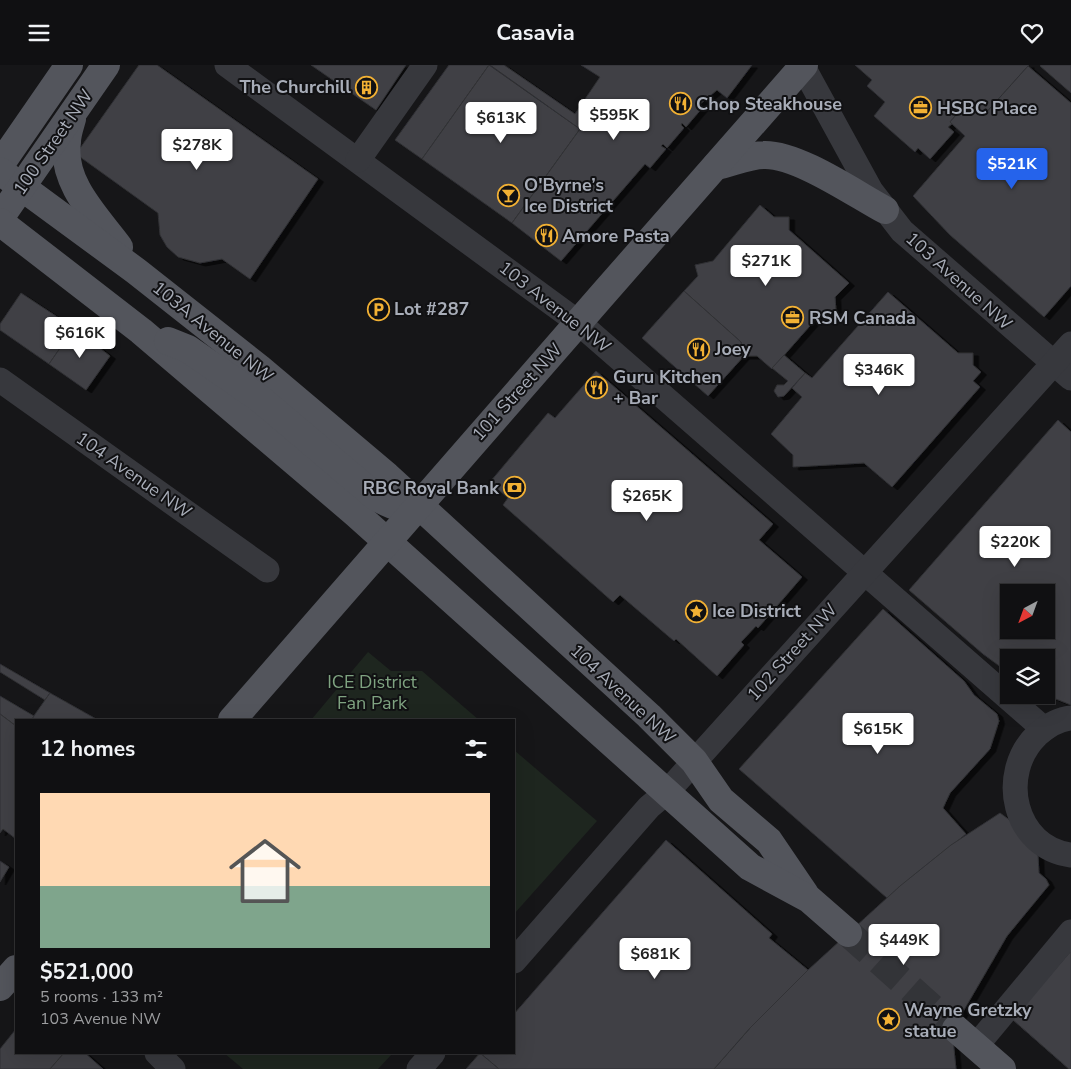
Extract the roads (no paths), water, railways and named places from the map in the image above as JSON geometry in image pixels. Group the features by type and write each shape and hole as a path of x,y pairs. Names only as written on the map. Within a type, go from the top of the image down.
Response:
{"main road":[{"name":"100 Street NW","path":"0,165 69,65"},
{"name":"100 Street NW","path":"0,218 106,65"},
{"name":"101 Street NW","path":"233,719 418,504 579,323 803,65"},
{"path":"73,115 66,143 68,164 77,191 136,271"},
{"path":"716,166 764,155 787,159 803,165 885,210"},
{"name":"103A Avenue NW","path":"0,171 136,271 280,385 418,504"},
{"path":"0,222 142,331 386,541"},
{"path":"142,331 188,349 259,398 376,497 395,506 406,508 418,504"},
{"name":"104 Avenue NW","path":"418,504 649,716 694,761 721,801 769,841 809,899"},
{"name":"104 Avenue NW","path":"386,541 750,867 809,899 848,933"},
{"path":"0,987 15,970"},
{"path":"956,1029 1002,1069"}],"street":[{"name":"103 Avenue NW","path":"227,65 579,323 1044,729"},
{"path":"358,160 425,65"},
{"name":"103 Avenue NW","path":"803,65 866,183 885,210 920,248 1062,371"},
{"name":"102 Street NW","path":"515,960 649,807 667,792 864,572 1062,371 1071,343"},
{"name":"104 Avenue NW","path":"0,380 267,570"},
{"path":"1071,718 1044,729 1028,744 1017,765 1014,788 1018,811 1029,831 1047,846 1071,855"},
{"path":"976,1046 1071,932"},
{"path":"158,1054 173,1069"},
{"path":"178,1054 191,1069"},
{"path":"419,1069 432,1054"}],"tunnel":[{"path":"848,933 956,1029"}],"place":[{"name":"The Churchill","path":"367,87"},
{"name":"Chop Steakhouse","path":"680,104"},
{"name":"HSBC Place","path":"921,108"},
{"name":"O'Byrne’s Ice District","path":"508,195"},
{"name":"Amore Pasta","path":"546,236"},
{"name":"Lot #287","path":"378,309"},
{"name":"RSM Canada","path":"793,318"},
{"name":"Joey","path":"699,349"},
{"name":"Guru Kitchen + Bar","path":"597,387"},
{"name":"RBC Royal Bank","path":"515,488"},
{"name":"Ice District","path":"696,611"},
{"name":"Wayne Gretzky statue","path":"888,1020"}],"park label":[{"name":"ICE District Fan Park","path":"372,692"}]}
